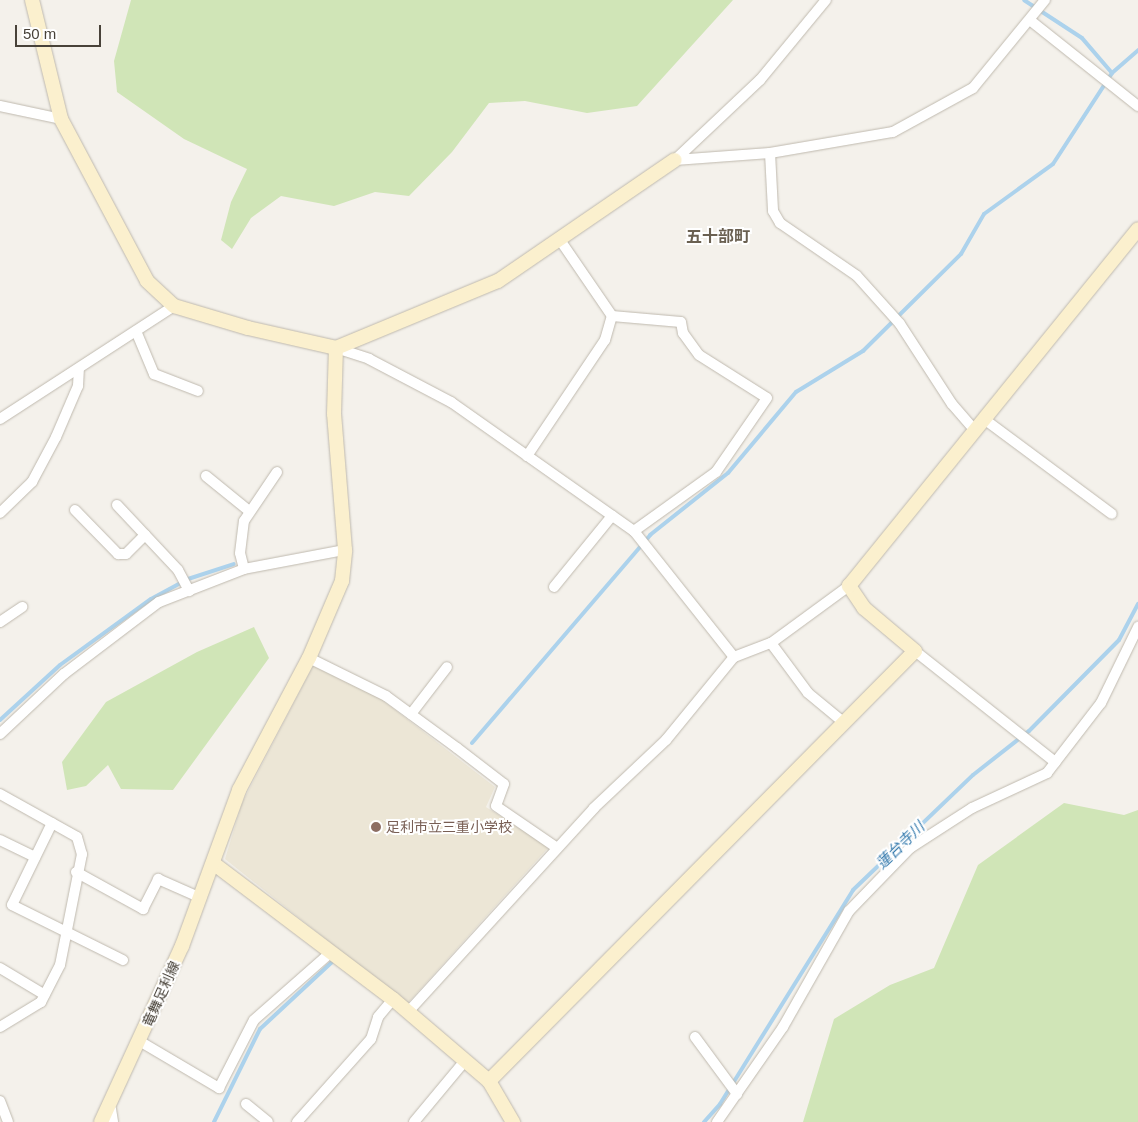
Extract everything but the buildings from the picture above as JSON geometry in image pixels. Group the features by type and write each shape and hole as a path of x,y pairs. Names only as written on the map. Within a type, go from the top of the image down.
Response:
{"street":[{"path":"32,0 61,119 147,281 174,306 336,348 369,359 451,402 634,531 734,657"},
{"path":"336,348 498,281 675,160 760,80 826,0"},
{"path":"675,160 770,153 852,142 893,132 927,116 973,88 1031,21 1045,0"},
{"path":"1031,21 1138,106"},
{"path":"0,106 61,119"},
{"path":"770,153 773,211 780,223 857,276 900,324 952,404 1112,514"},
{"path":"408,1012 457,953 508,908 558,848 666,740 734,657 771,643 849,586 1138,229"},
{"path":"560,240 612,316"},
{"path":"0,419 174,306"},
{"path":"527,456 605,340 612,316"},
{"path":"612,316 681,322 683,333 699,355 767,398 716,472 634,531"},
{"path":"136,331 154,374 198,391"},
{"name":"竜舞足利線","path":"101,1122 112,1115 140,1042 201,898 239,790 309,658 332,610 345,550 334,414 336,348"},
{"path":"0,514 32,482 56,438 78,386 79,368"},
{"path":"244,569 240,553 249,511 277,472"},
{"path":"206,476 249,511"},
{"path":"117,505 178,570 189,591"},
{"path":"76,510 118,554 126,554 145,535"},
{"path":"554,588 612,516"},
{"path":"0,734 64,674 159,602 244,569 345,550"},
{"path":"849,586 864,608 915,652 1055,762"},
{"path":"0,622 22,607"},
{"path":"717,1122 738,1094 822,963 849,911 888,867 972,808 1047,773 1101,703 1138,627"},
{"path":"771,643 808,693 843,722"},
{"path":"489,1081 843,722 915,652"},
{"path":"309,658 386,696 504,784 496,806 558,848"},
{"path":"411,714 447,667"},
{"path":"0,794 77,837 82,854 76,872 60,965 45,996 30,1011 0,1027"},
{"path":"52,823 12,905 123,960"},
{"path":"0,840 36,857"},
{"path":"213,863 393,998 464,1062 489,1081 513,1122"},
{"path":"76,872 143,909 158,879 201,898"},
{"path":"140,1042 219,1088 254,1020 331,952"},
{"path":"0,968 45,996"},
{"path":"297,1122 371,1038 378,1017 393,998"},
{"path":"695,1037 738,1094"},
{"path":"414,1122 464,1062"},
{"path":"0,1101 8,1122"},
{"path":"246,1104 268,1122"}],"shaded area":[{"name":"足利市立三重小学校","path":"313,666 381,699 495,787 486,807 549,847 407,1004 225,859 242,803"}],"green space":[{"path":"131,0 733,0 637,106 587,113 525,101 489,103 452,152 409,196 375,192 334,206 281,196 251,218 232,249 221,240 231,202 247,169 184,139 117,92 114,61"},
{"path":"254,627 269,658 173,790 121,789 108,765 86,786 67,790 62,762 106,702 197,652"},
{"path":"1064,803 1124,815 1138,810 1138,1122 803,1122 834,1019 890,985 934,968 978,865"}],"waterway":[{"path":"472,743 650,535 728,473 796,392 863,351 961,254 984,214 1053,164 1112,73 1082,38 1024,0"},
{"path":"1112,73 1138,50"},
{"path":"0,720 60,665 151,599 188,579 234,564"},
{"name":"蓮台寺川","path":"704,1122 720,1104 853,890 973,775 1029,731 1119,640 1138,604"},
{"path":"214,1122 260,1029 332,962"}],"place":[{"name":"足利市立三重小学校","path":"376,827"}],"district":[{"name":"五十部町","path":"718,237"}]}
